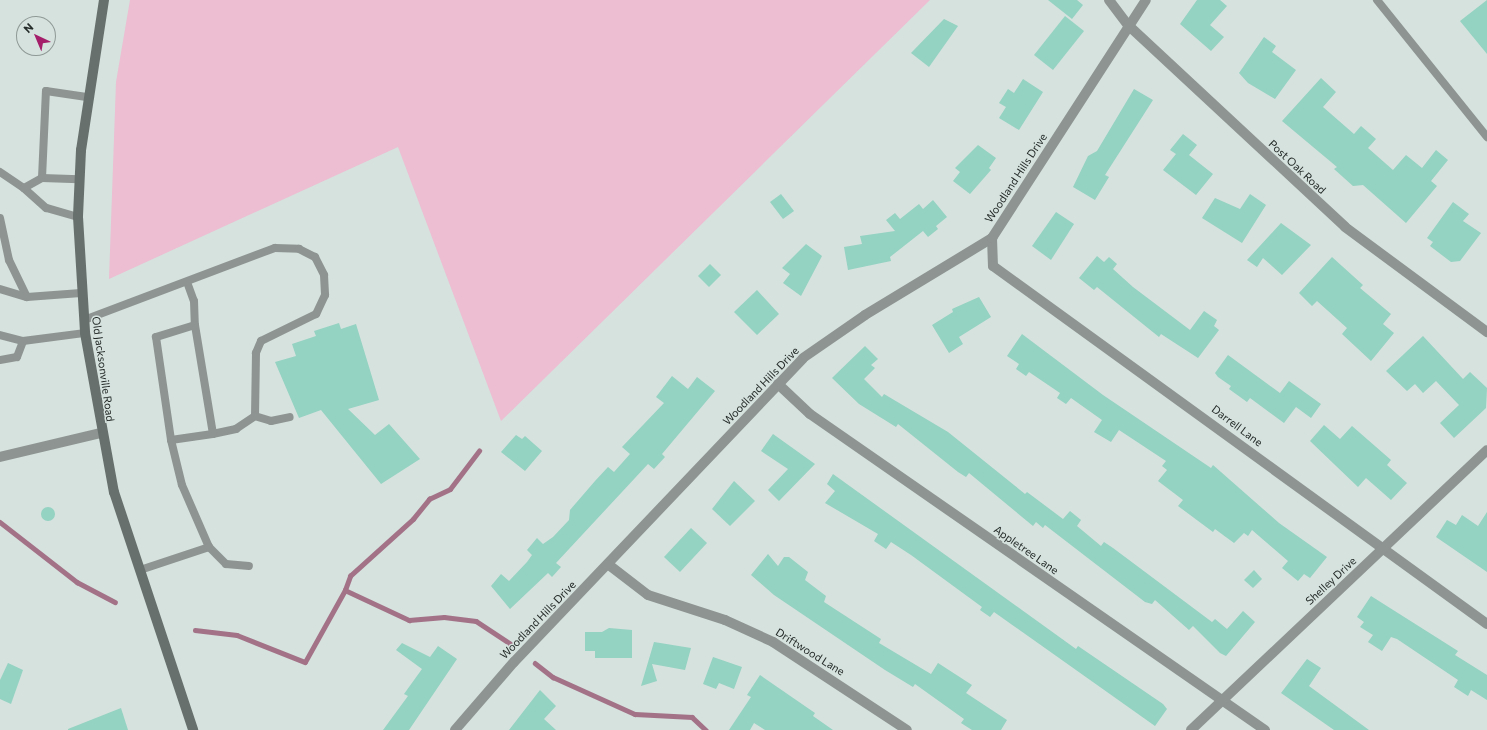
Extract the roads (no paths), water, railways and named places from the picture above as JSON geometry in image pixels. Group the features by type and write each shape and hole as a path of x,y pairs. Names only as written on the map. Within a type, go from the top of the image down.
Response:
{"main road":[{"name":"Old Jacksonville Road","path":"104,0 87,97 79,179 78,217 81,293 85,333 101,433 114,492 193,730"}],"street":[{"name":"Post Oak Road","path":"1109,0 1128,25 1345,228 1487,332"},
{"name":"Woodland Hills Drive","path":"455,730 514,662 609,565 803,358 833,337 992,238 1128,25 1146,0"},
{"name":"Darrell Lane","path":"992,238 992,266 1487,624"},
{"name":"Appletree Lane","path":"778,384 810,414 1265,730"},
{"path":"0,457 101,433"},
{"name":"Shelley Drive","path":"1191,730 1487,450"},
{"name":"Driftwood Lane","path":"609,565 648,595 725,620 773,642 907,730"}],"lane":[{"path":"1376,0 1487,136"},
{"path":"42,178 46,91 87,97"},
{"path":"0,172 24,188 46,208 78,217"},
{"path":"24,188 42,178 79,179"},
{"path":"0,218 10,260 27,297"},
{"path":"84,320 275,248 299,249 315,257 324,275 325,295 316,314 261,341 256,353 255,416"},
{"path":"187,282 194,301 195,325 213,434"},
{"path":"0,289 27,297 81,293"},
{"path":"195,325 156,336 171,440 182,485 209,547 226,564 249,566"},
{"path":"0,335 23,341 85,333"},
{"path":"0,360 17,357 23,341"},
{"path":"255,416 271,421 290,417"},
{"path":"171,440 236,429 255,416"},
{"path":"140,570 209,547"}],"waterway":[{"path":"345,590 350,576 413,519 429,499 450,489 479,451"},
{"path":"0,522 77,582 115,602"},
{"path":"195,630 237,635 305,662 345,590 409,620 444,617 476,621 514,646"},
{"path":"535,663 553,677 635,714 692,717 706,730"}]}
